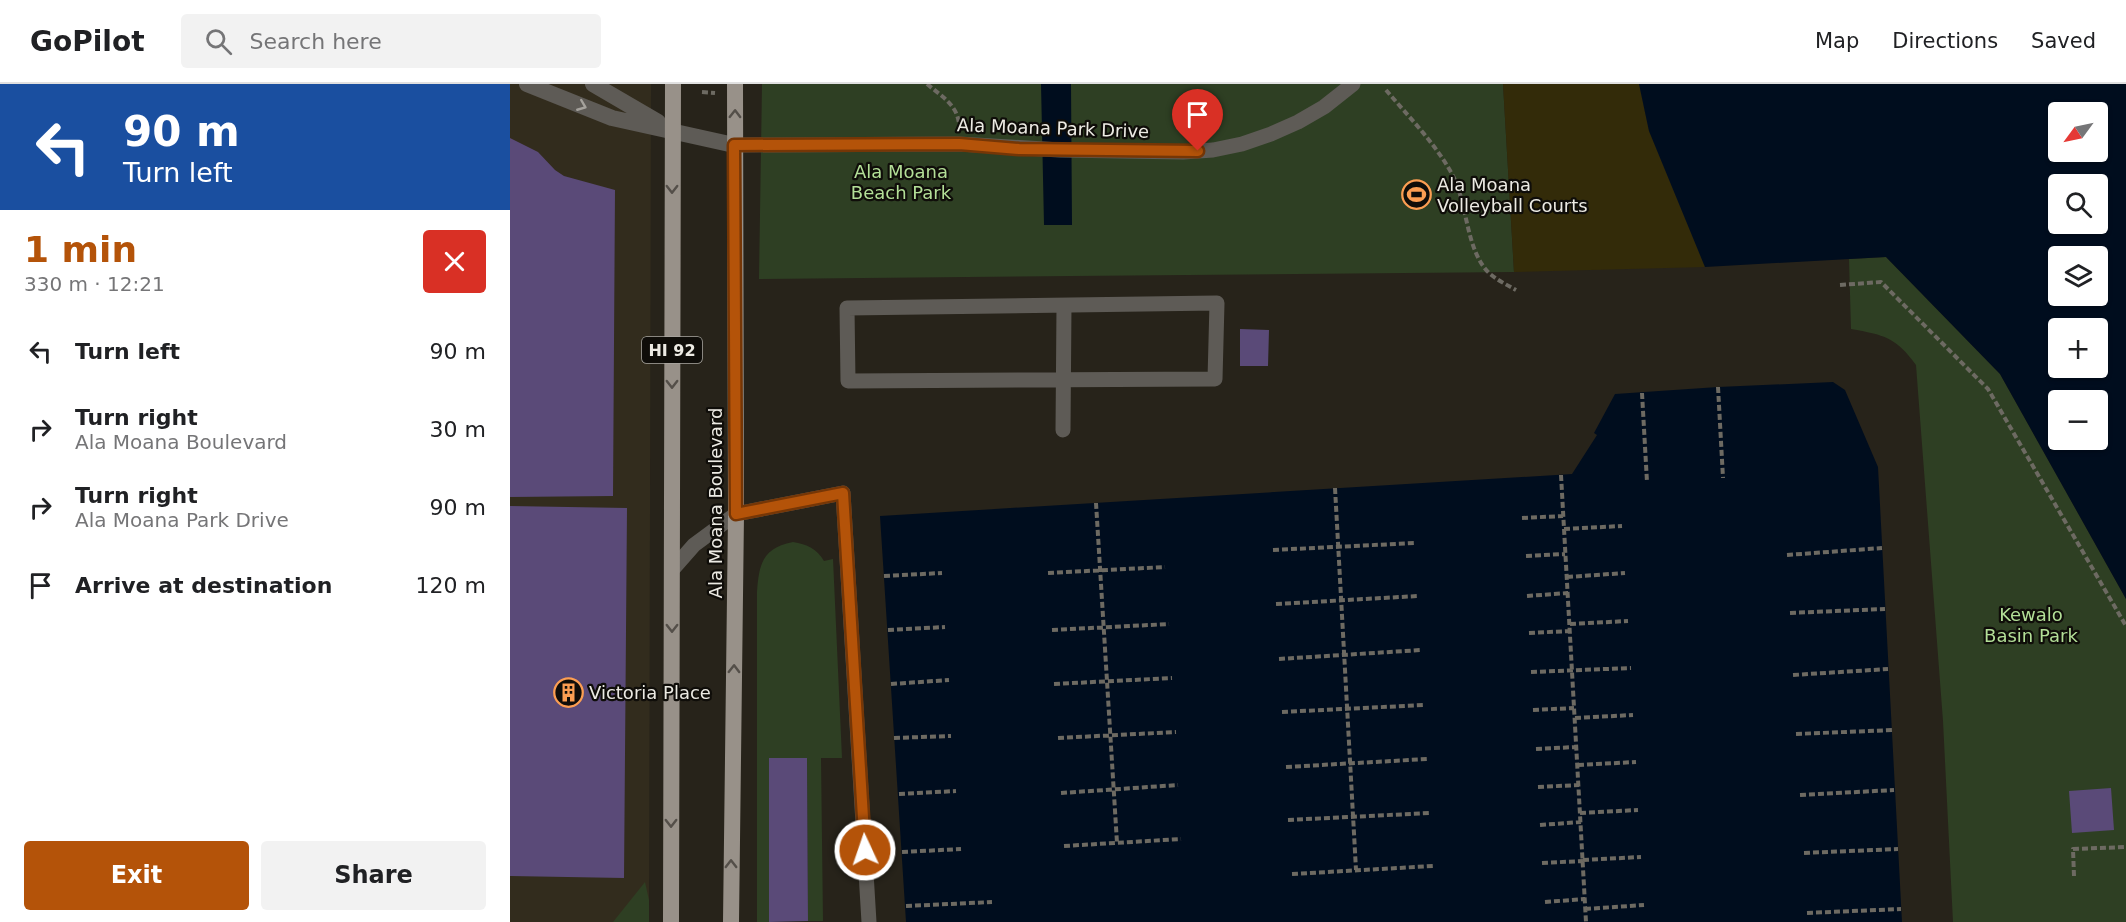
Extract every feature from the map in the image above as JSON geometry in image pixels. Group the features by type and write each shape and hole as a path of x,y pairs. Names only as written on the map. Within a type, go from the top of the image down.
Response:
{"main road":[{"name":"HI 92","path":"671,922 672,84"},
{"name":"Ala Moana Boulevard","path":"731,922 736,514 735,84"}],"street":[{"path":"527,84 612,118 734,145"},
{"path":"592,84 672,130"}],"lane":[{"name":"Ala Moana Park Drive","path":"734,145 959,144 1019,149 1183,152 1213,150 1242,144 1298,122 1324,107 1353,84"},
{"path":"1217,303 1215,379 848,381 848,308 1064,306 1217,303"},
{"path":"1063,430 1064,306"},
{"path":"672,570 694,545 736,514 843,493 869,922"}],"path":[{"path":"927,84 956,110 959,144"},
{"path":"1386,90 1434,146 1452,174 1459,189 1474,248 1480,260 1492,276 1516,290"},
{"path":"702,92 716,93"},
{"path":"1840,285 1881,282 1988,388 2126,626"},
{"path":"1718,387 1723,478"},
{"path":"1642,393 1647,482"},
{"path":"1561,475 1586,922"},
{"path":"1335,488 1356,870"},
{"path":"1096,503 1117,843"},
{"path":"1522,518 1563,516"},
{"path":"1564,529 1622,526"},
{"path":"1273,550 1415,543"},
{"path":"1787,555 1882,548"},
{"path":"1526,556 1565,554"},
{"path":"1048,573 1166,567"},
{"path":"884,576 942,573"},
{"path":"1567,577 1625,573"},
{"path":"1527,596 1568,593"},
{"path":"1276,604 1418,596"},
{"path":"1790,614 1885,609"},
{"path":"1570,624 1628,621"},
{"path":"1052,630 1169,624"},
{"path":"888,630 945,627"},
{"path":"1529,633 1570,631"},
{"path":"1279,659 1421,650"},
{"path":"1531,672 1631,668"},
{"path":"1794,675 1888,669"},
{"path":"1054,684 1172,678"},
{"path":"891,684 949,680"},
{"path":"1282,712 1424,705"},
{"path":"1533,710 1574,708"},
{"path":"1575,718 1633,715"},
{"path":"1796,734 1892,730"},
{"path":"1058,738 1176,732"},
{"path":"894,738 951,736"},
{"path":"1536,749 1576,747"},
{"path":"1286,767 1427,759"},
{"path":"1578,765 1636,762"},
{"path":"1061,793 1178,785"},
{"path":"1538,787 1579,785"},
{"path":"1800,795 1894,790"},
{"path":"899,794 956,791"},
{"path":"1580,813 1638,810"},
{"path":"1288,820 1430,813"},
{"path":"1540,825 1581,822"},
{"path":"1064,846 1181,839"},
{"path":"2074,876 2073,849 2126,847"},
{"path":"902,852 961,849"},
{"path":"1804,853 1898,849"},
{"path":"1542,863 1641,857"},
{"path":"1292,874 1433,866"},
{"path":"1545,902 1585,899"},
{"path":"906,906 992,902"},
{"path":"1585,909 1644,905"},
{"path":"1807,913 1901,909"}],"shaded area":[{"path":"510,84 651,84 649,922 510,922"}],"green space":[{"name":"Ala Moana Beach Park","path":"762,84 1503,84 1514,272 759,279"},
{"name":"Kewalo Basin Park","path":"1886,257 2000,374 2126,599 2126,922 1953,922 1943,721 1916,365 1902,348 1888,339 1851,329 1849,259"},
{"path":"793,542 811,548 824,561 833,559 842,758 821,758 823,921 808,921 807,758 769,758 769,922 757,922 757,592 764,559 775,549"},
{"path":"645,882 649,900 649,922 613,922"}],"sand":[{"path":"1503,84 1639,84 1649,131 1705,267 1514,272"}],"water":[{"path":"1041,84 1071,84 1072,225 1044,225"},
{"path":"1639,84 2126,84 2126,599 2000,374 1886,257 1705,267 1649,131"},
{"path":"1833,382 1845,390 1878,467 1902,922 906,922 880,516 1572,474 1597,435 1594,433 1615,394"}],"building":[{"path":"510,138 538,152 564,176 615,190 613,496 510,497"},
{"path":"1240,329 1269,330 1268,366 1240,366"},
{"name":"Victoria Place","path":"510,506 627,508 624,878 510,876"},
{"path":"769,758 807,758 808,921 769,922"},
{"path":"2111,788 2114,830 2072,833 2069,791"}],"place":[{"name":"Ala Moana Volleyball Courts","path":"1416,194"},
{"name":"Victoria Place","path":"568,692"}],"route":[{"path":"865,850 843,493 736,514 734,145 959,144 1019,149 1198,151"}]}
